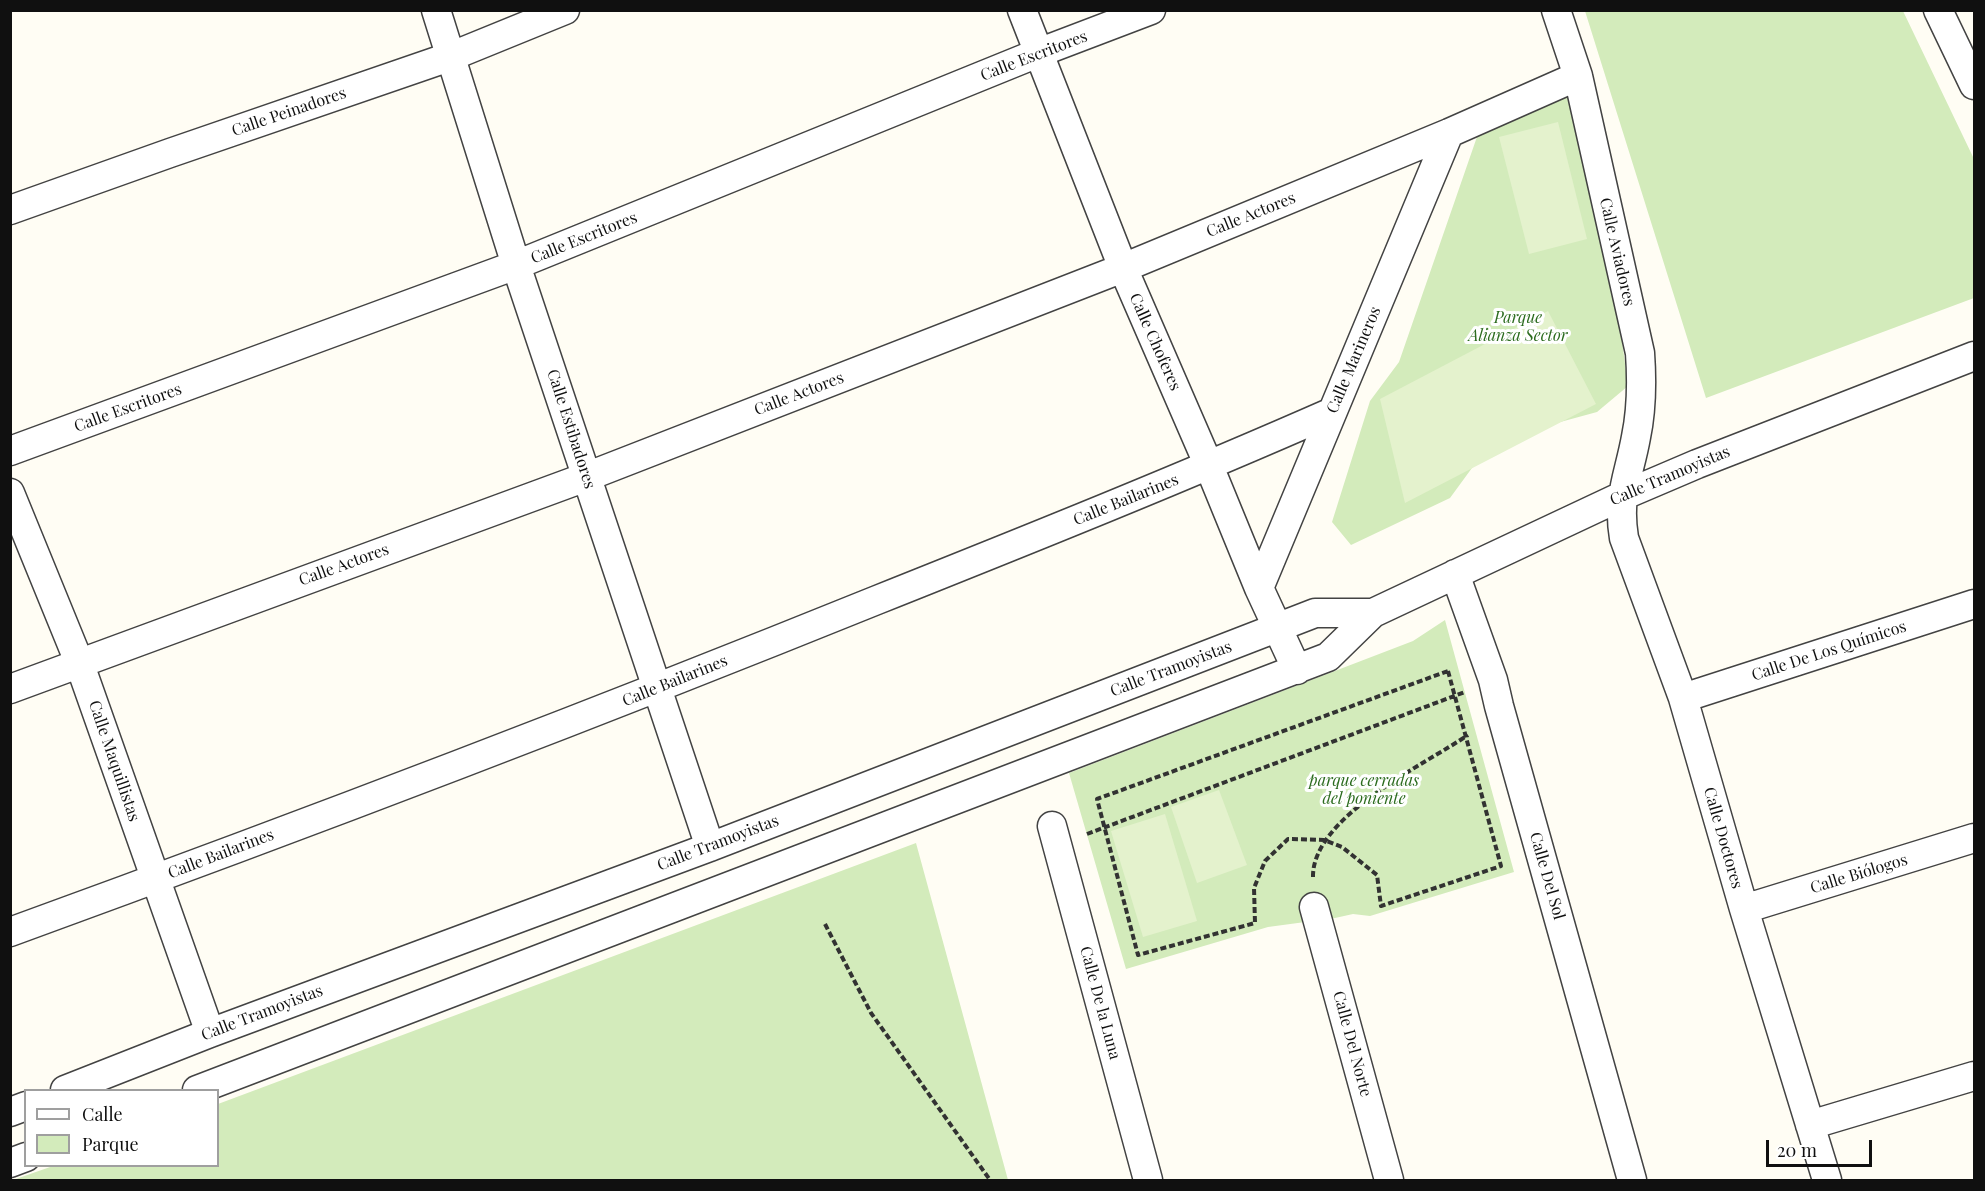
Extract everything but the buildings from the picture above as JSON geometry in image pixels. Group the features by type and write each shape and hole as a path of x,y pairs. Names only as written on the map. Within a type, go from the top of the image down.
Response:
{"street":[{"name":"Calle Estibadores","path":"436,10 516,265 710,846"},
{"name":"Calle Peinadores","path":"10,210 452,56 565,10"},
{"name":"Calle Choferes","path":"1022,10 1123,268 1259,588 1297,670"},
{"name":"Calle Escritores","path":"10,451 516,265 1038,53 1151,10"},
{"name":"Calle Aviadores","path":"1556,10 1578,76 1640,353 1642,392 1636,436 1622,496"},
{"path":"1938,10 1974,85"},
{"name":"Calle Actores","path":"10,689 586,477 1123,268 1449,133 1578,76"},
{"name":"Calle Marineros","path":"1259,588 1449,133"},
{"name":"Calle Tramoyistas","path":"200,1089 1297,670 1328,657 1373,613 1622,496 1697,464 1974,356"},
{"name":"Calle Bailarines","path":"10,932 657,689 1209,466 1332,412"},
{"name":"Calle Maquillistas","path":"10,493 79,662 210,1032"},
{"name":"Calle Doctores","path":"1622,496 1620,518 1624,538 1683,698 1744,909 1827,1180"},
{"name":"Calle Del Sol","path":"1455,574 1496,693 1632,1180"},
{"name":"Calle De Los Químicos","path":"1683,698 1974,604"},
{"name":"Calle Tramoyistas","path":"68,1089 210,1032 710,846 1315,613 1373,613"},
{"name":"Calle De la Luna","path":"1055,836 1148,1180"},
{"name":"Calle Biólogos","path":"1744,909 1974,838"},
{"name":"Calle Del Norte","path":"1314,907 1389,1180"},
{"path":"1810,1125 1974,1076"}],"path":[{"path":"1448,671 1455,696 1501,866 1382,906 1377,875 1342,847 1324,840 1288,839 1265,861 1254,888 1255,923 1138,955 1097,799 1448,671"},
{"path":"1055,836 1104,827 1455,696 1496,693"},
{"path":"1314,907 1313,869 1324,840 1343,817 1373,795 1467,735 1496,693"},
{"path":"825,924 871,1013 990,1180"}],"green space":[{"path":"1585,11 1903,11 1974,159 1974,298 1706,398"},
{"name":"Parque Alianza Sector","path":"1569,94 1611,259 1628,386 1597,412 1531,430 1480,457 1450,498 1351,545 1332,522 1370,401 1399,362 1479,131"},
{"path":"1558,122 1587,239 1529,254 1499,137"},
{"path":"1548,311 1596,404 1405,503 1380,399"},
{"name":"parque cerradas del poniente","path":"1445,620 1514,872 1370,916 1353,914 1268,927 1126,969 1069,773 1413,641"},
{"path":"1219,790 1247,865 1197,883 1171,807"},
{"path":"1165,814 1197,921 1143,937 1111,831"},
{"path":"916,843 1008,1180 13,1180 50,1167 219,1167 219,1104"}]}
